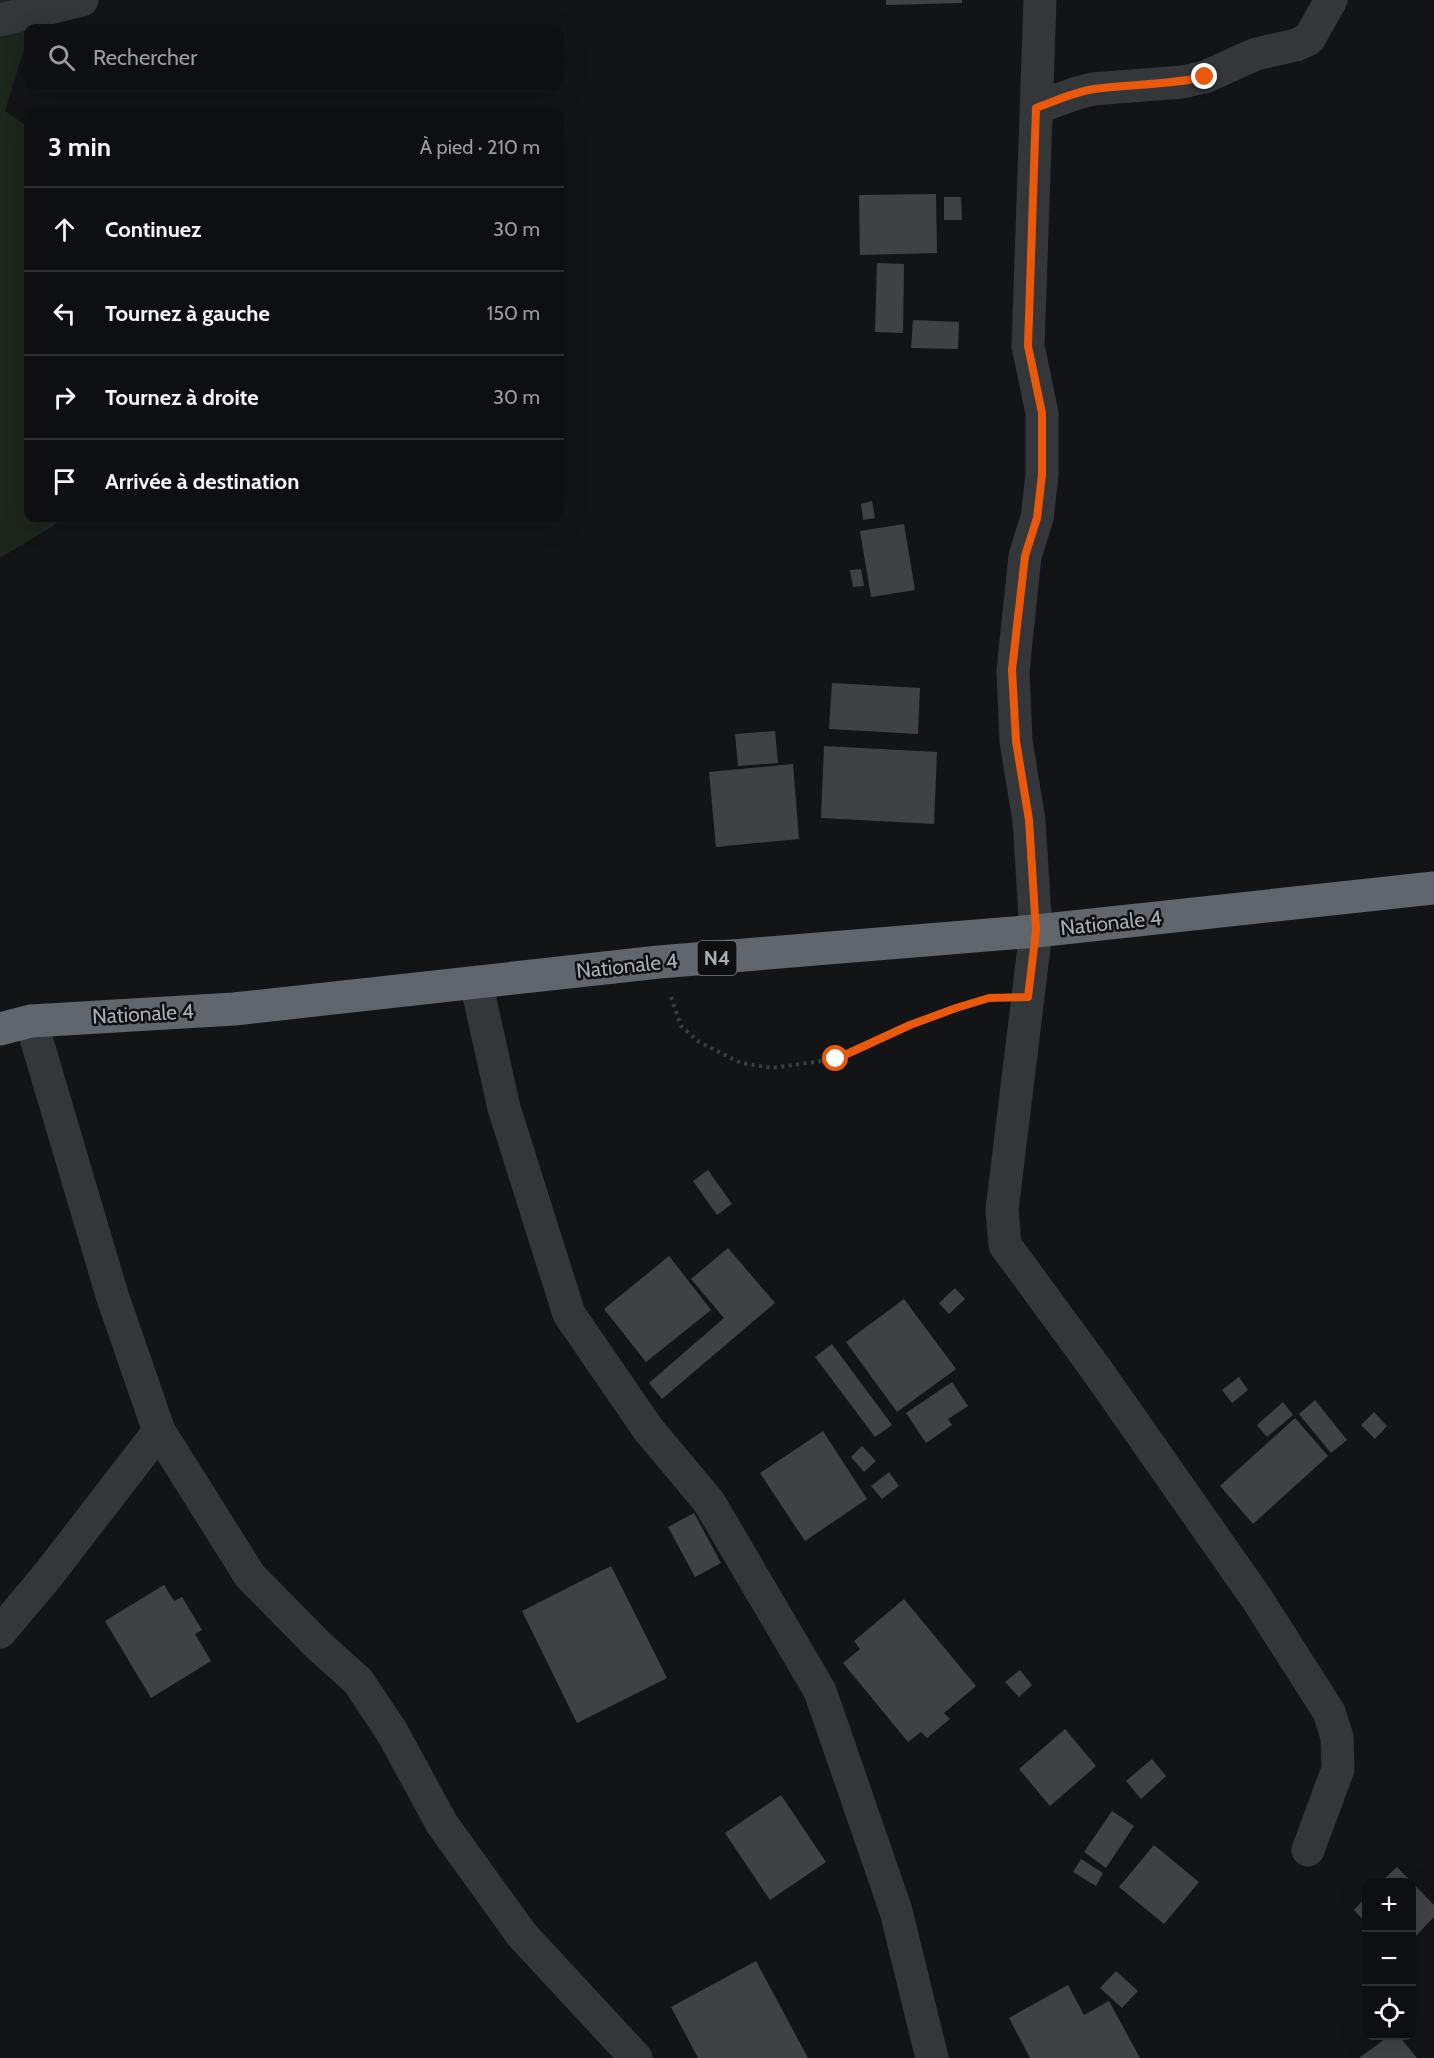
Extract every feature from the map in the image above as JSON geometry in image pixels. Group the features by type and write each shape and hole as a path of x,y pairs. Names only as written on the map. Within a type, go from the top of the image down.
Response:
{"highway":[{"name":"Nationale 4","path":"15,1025 234,1009 659,962 1036,931 1434,888"}],"street":[{"path":"0,20 82,0"},
{"path":"1040,0 1028,346 1042,413 1042,475 1037,518 1025,556 1012,670 1016,741 1029,820 1036,931 1002,1210 1005,1245 1103,1379 1257,1599 1329,1712 1337,1737 1338,1769 1308,1850"},
{"path":"1036,108 1093,89 1182,82 1205,77 1256,54 1296,45 1309,39 1331,0"},
{"path":"476,982 504,1108 569,1314 648,1429 709,1502 820,1690 896,1911 933,2058"},
{"path":"15,1025 159,1431 250,1576 319,1646 358,1681 392,1732 442,1824 522,1935 636,2058"},
{"path":"0,1632 48,1575 159,1431"}],"path":[{"path":"659,962 681,1026 699,1042 741,1063 772,1068 836,1059 910,1025 989,998 1028,997"}],"shaded area":[{"path":"0,0 39,0 32,24 24,24 24,49 5,111 24,124 24,522 58,522 0,558"}],"building":[{"path":"886,0 962,0 962,3 886,5"},
{"path":"936,194 937,253 860,255 859,195"},
{"path":"944,197 961,197 962,220 944,220"},
{"path":"877,263 904,264 903,333 875,332"},
{"path":"913,320 959,322 958,349 911,348"},
{"path":"872,501 875,518 863,520 861,504"},
{"path":"904,524 915,590 871,597 860,531"},
{"path":"861,569 864,586 853,587 850,570"},
{"path":"832,683 920,688 918,734 829,729"},
{"path":"775,731 778,763 738,766 735,734"},
{"path":"824,746 937,752 934,824 821,818"},
{"path":"793,764 799,839 716,847 709,772"},
{"path":"708,1170 732,1204 717,1215 693,1181"},
{"path":"728,1248 775,1303 662,1399 649,1383 724,1318 691,1279"},
{"path":"669,1256 711,1310 646,1362 604,1309"},
{"path":"955,1288 965,1299 949,1314 939,1303"},
{"path":"904,1299 956,1369 897,1412 846,1342"},
{"path":"832,1344 892,1425 875,1437 815,1357"},
{"path":"1239,1377 1248,1390 1232,1403 1222,1390"},
{"path":"952,1382 968,1406 948,1419 952,1425 926,1443 906,1413"},
{"path":"1315,1400 1347,1440 1331,1453 1299,1414"},
{"path":"1283,1402 1293,1415 1267,1437 1257,1425"},
{"path":"1374,1412 1387,1426 1375,1439 1361,1425"},
{"path":"1295,1418 1328,1456 1253,1524 1220,1486"},
{"path":"823,1431 867,1499 805,1541 760,1473"},
{"path":"862,1446 876,1461 864,1472 851,1457"},
{"path":"889,1472 899,1486 882,1499 871,1486"},
{"path":"694,1513 721,1563 695,1577 668,1527"},
{"path":"611,1566 667,1678 577,1723 522,1611"},
{"path":"164,1585 174,1601 182,1597 202,1630 195,1634 211,1661 151,1698 105,1621"},
{"path":"904,1599 976,1686 944,1713 950,1719 927,1738 921,1732 908,1742 843,1663 860,1649 854,1641"},
{"path":"1020,1670 1032,1685 1019,1697 1005,1682"},
{"path":"1065,1729 1096,1766 1050,1806 1019,1769"},
{"path":"1152,1759 1166,1776 1141,1799 1126,1781"},
{"path":"781,1795 826,1862 770,1900 725,1833"},
{"path":"1112,1811 1134,1826 1106,1868 1084,1852"},
{"path":"1154,1845 1199,1882 1164,1924 1119,1887"},
{"path":"1081,1859 1103,1873 1096,1886 1073,1872"},
{"path":"1397,1867 1408,1878 1385,1878"},
{"path":"1416,1886 1434,1905 1434,1917 1416,1936"},
{"path":"1362,1901 1362,1919 1354,1910"},
{"path":"756,1961 808,2058 698,2058 671,2007"},
{"path":"1116,1971 1138,1991 1122,2008 1100,1988"},
{"path":"1068,1985 1084,2015 1109,2001 1140,2058 1030,2058 1009,2018"},
{"path":"1384,2040 1402,2040 1417,2058 1359,2058"}],"route":[{"path":"836,1059 910,1025 956,1008 989,998 1028,997 1036,931 1029,820 1016,741 1012,670 1025,556 1037,518 1042,475 1042,413 1028,346 1036,108 1093,89 1182,82 1205,77"}]}
